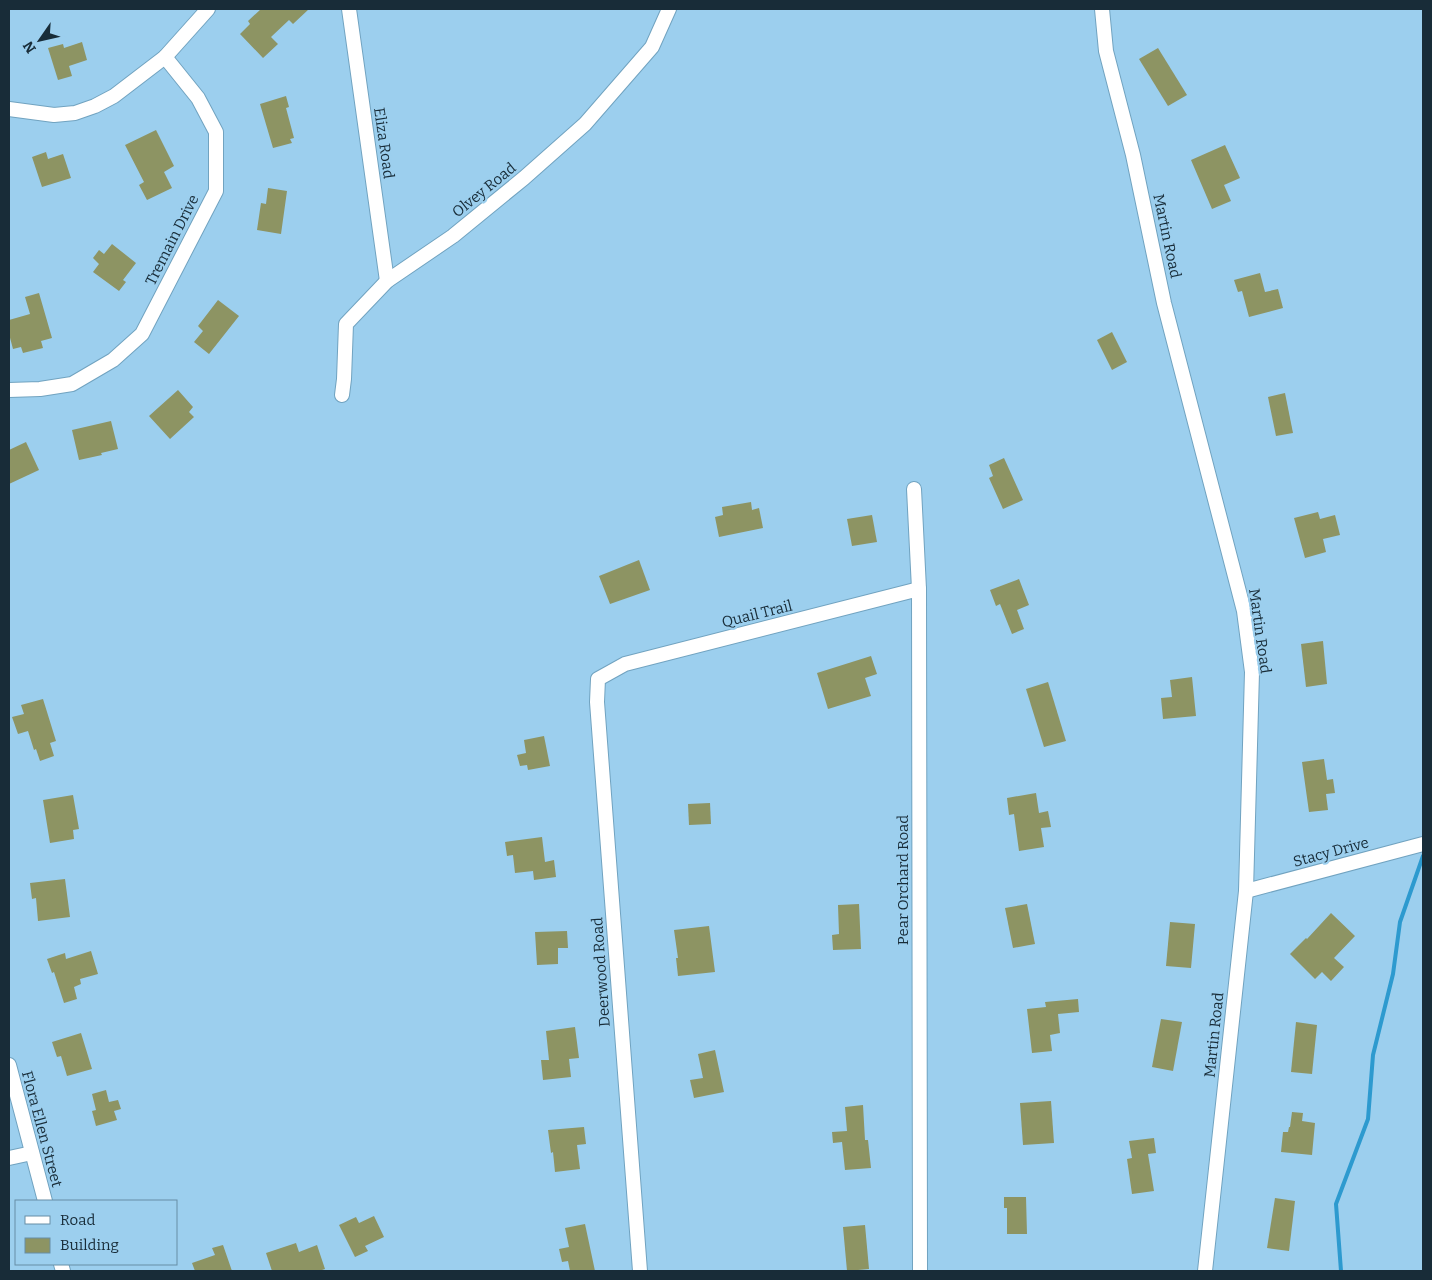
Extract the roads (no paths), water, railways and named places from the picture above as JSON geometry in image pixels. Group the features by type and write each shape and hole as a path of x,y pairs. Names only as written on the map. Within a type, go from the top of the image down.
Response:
{"street":[{"path":"9,109 54,115 75,113 95,106 114,96 166,58 208,9"},
{"name":"Eliza Road","path":"349,9 387,281"},
{"name":"Olvey Road","path":"342,395 346,324 387,281 454,236 585,124 652,47 669,9"},
{"name":"Martin Road","path":"1102,9 1106,51 1133,155 1164,303 1244,611 1252,672 1246,891 1205,1271"},
{"name":"Tremain Drive","path":"9,390 40,389 72,384 113,360 142,334 216,191 216,132 198,98 166,58"},
{"name":"Pear Orchard Road","path":"914,489 920,589 920,1271"},
{"name":"Quail Trail","path":"605,675 625,664 920,589"},
{"name":"Deerwood Road","path":"605,675 598,679 597,702 640,1271"},
{"name":"Stacy Drive","path":"1246,891 1423,844"},
{"name":"Flora Ellen Street","path":"9,1065 45,1200"},
{"path":"9,1158 32,1153"}],"waterway":[{"path":"1341,1271 1336,1204 1368,1119 1373,1055 1393,974 1400,922 1423,856"}]}
